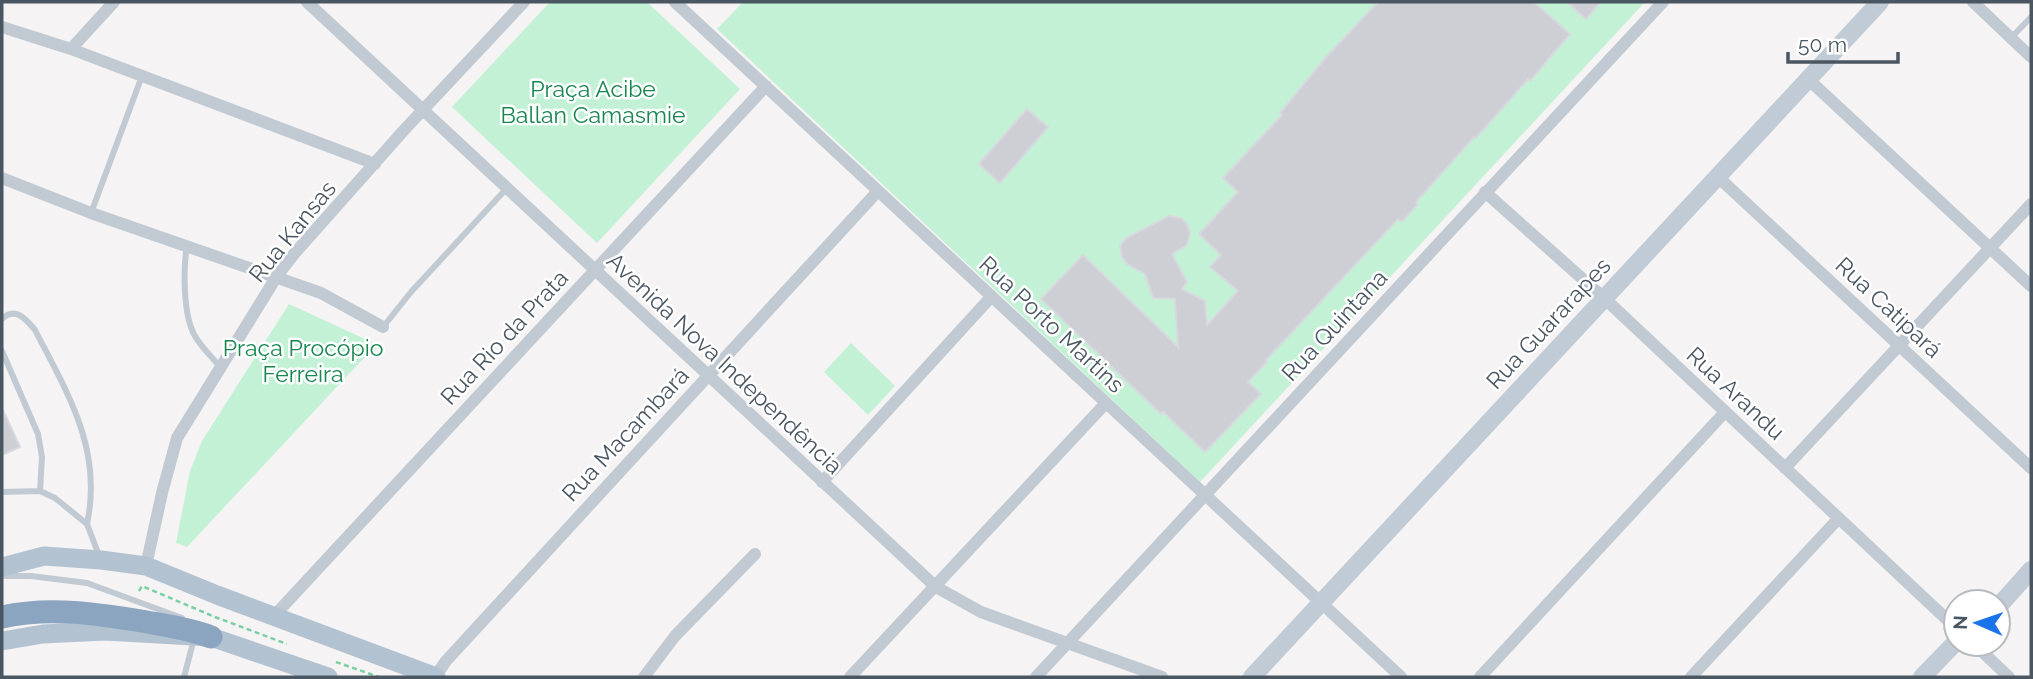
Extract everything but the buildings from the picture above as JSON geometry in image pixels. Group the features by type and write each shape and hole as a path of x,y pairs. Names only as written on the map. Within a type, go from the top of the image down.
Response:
{"highway":[{"path":"2,617 44,611 100,614 196,631 203,637"}],"main road":[{"path":"2,566 44,556 146,566 435,677"},
{"path":"2,642 43,634 105,631 203,637 235,644 328,677"}],"street":[{"path":"71,49 114,2"},
{"name":"Rua Kansas","path":"146,566 177,438 277,276 375,164 524,2"},
{"name":"Rua Porto Martins","path":"675,2 1401,677"},
{"name":"Rua Quintana","path":"1036,677 1662,2"},
{"name":"Rua Guararapes","path":"1252,677 1880,2"},
{"path":"1973,2 2031,57"},
{"name":"Avenida Nova Independência","path":"316,5 506,188 936,587 981,612 1162,677"},
{"path":"2,27 142,75 375,164"},
{"path":"1808,79 2031,286"},
{"name":"Rua Rio da Prata","path":"274,616 766,86"},
{"name":"Rua Catipará","path":"1718,177 2031,468"},
{"path":"2,178 91,213 321,293 383,327"},
{"name":"Rua Macambará","path":"435,677 446,660 878,191"},
{"name":"Rua Arandu","path":"1485,192 1604,298 1942,615"},
{"path":"1785,468 2031,204"},
{"path":"822,482 991,297"},
{"path":"850,677 1106,403"},
{"path":"1480,677 1726,412"},
{"path":"1691,677 1838,519"},
{"path":"646,676 675,636 755,554"},
{"path":"2012,591 2031,570"},
{"path":"1922,677 1942,656"},
{"path":"1989,658 2009,677"}],"lane":[{"path":"2011,38 2031,17"},
{"path":"91,213 142,75"},
{"path":"383,327 411,292 506,188"},
{"path":"187,246 184,264 185,296 194,335 220,367"},
{"path":"2,319 12,313 27,320 35,330 72,403 84,433 90,464 92,483 87,524 101,560"},
{"path":"2,351 38,434 42,457 40,491"},
{"path":"2,492 40,491 55,498 87,524"},
{"path":"2,576 31,576 87,583 187,620 235,644"},
{"path":"184,677 203,637"}],"green space":[{"name":"Praça Acibe Ballan Camasmie","path":"550,2 647,2 740,89 597,243 452,107"},
{"path":"743,2 1645,2 1200,482 717,29"},
{"name":"Praça Procópio Ferreira","path":"289,304 380,346 361,361 187,547 176,543 190,471 202,441"},
{"path":"851,343 895,386 868,415 824,372"}]}
